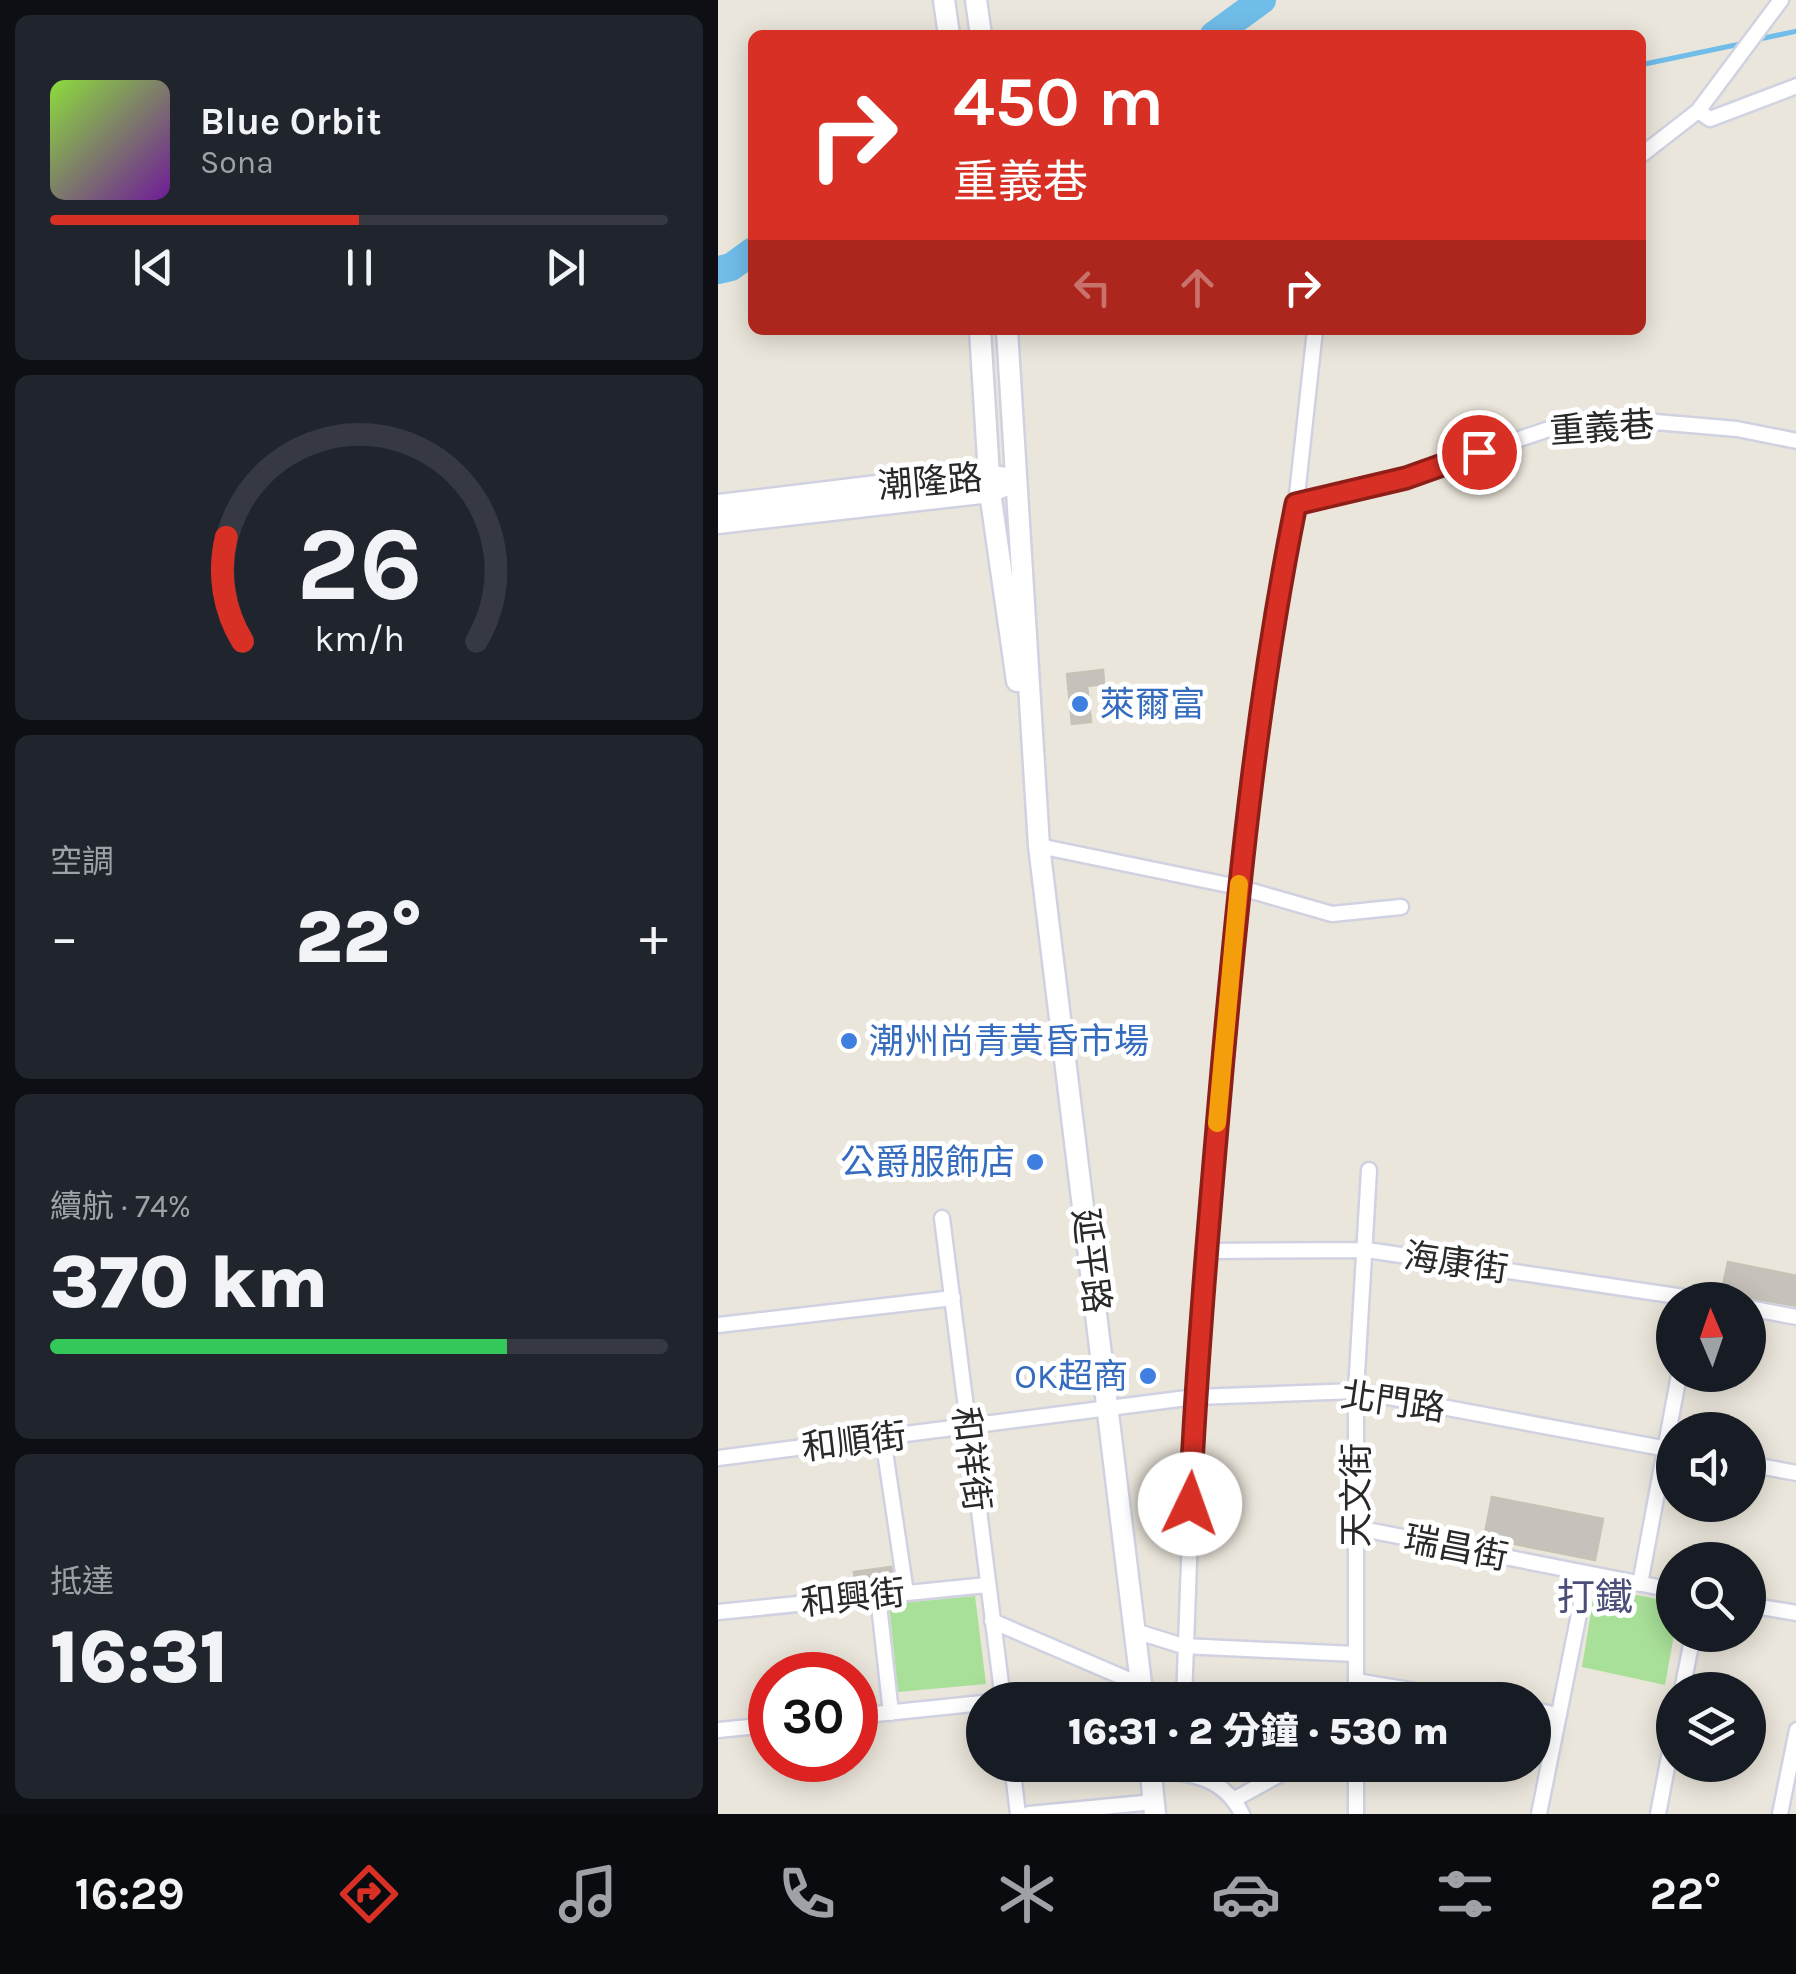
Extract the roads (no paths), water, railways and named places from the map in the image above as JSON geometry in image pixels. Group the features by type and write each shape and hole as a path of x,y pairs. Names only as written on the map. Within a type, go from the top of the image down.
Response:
{"street":[{"path":"944,0 949,30"},
{"path":"976,0 979,30"},
{"path":"1646,151 1698,111 1780,3 1796,4"},
{"path":"1698,111 1710,119 1796,86"},
{"name":"延平路","path":"980,335 990,476 1037,822"},
{"name":"延平路","path":"1007,335 1039,846 1141,1682"},
{"path":"1184,1682 1195,1397 1238,887 1268,646 1296,504 1314,335"},
{"name":"重義巷","path":"1296,504 1406,478 1564,424 1644,421 1738,429 1796,441"},
{"name":"潮隆路","path":"718,505 990,476 1018,479"},
{"name":"潮隆路","path":"718,523 990,476"},
{"path":"1039,846 1238,887 1332,914 1401,906"},
{"name":"天文街","path":"1356,1681 1356,1392 1367,1250 1368,1170"},
{"name":"和祥街","path":"942,1218 1000,1682"},
{"name":"海康街","path":"1206,1252 1367,1250 1656,1293"},
{"path":"718,1326 953,1298"},
{"path":"1766,1311 1796,1317"},
{"name":"北門路","path":"1110,1411 1195,1397 1356,1392 1656,1448"},
{"name":"和順街","path":"718,1458 1110,1411"},
{"path":"883,1438 906,1593"},
{"path":"1766,1467 1796,1473"},
{"path":"1640,1584 1656,1510"},
{"name":"瑞昌街","path":"1356,1528 1656,1587"},
{"path":"1540,1814 1586,1574"},
{"name":"和興街","path":"718,1612 988,1585"},
{"path":"878,1596 891,1713"},
{"path":"1766,1608 1796,1614"},
{"path":"992,1621 1121,1682"},
{"path":"1135,1631 1183,1646 1355,1654"},
{"path":"1356,1681 1362,1682"},
{"path":"878,1714 966,1705"},
{"path":"1551,1713 1558,1714"},
{"path":"718,1730 748,1727"},
{"path":"1780,1814 1796,1730"},
{"path":"1014,1782 1018,1814"},
{"path":"1030,1814 1155,1808 1152,1782"},
{"path":"1213,1782 1235,1799 1242,1814"},
{"path":"1235,1799 1266,1782"},
{"path":"1356,1782 1356,1814"},
{"path":"1658,1814 1664,1782"}],"waterway":[{"path":"1221,30 1262,0"},
{"path":"1755,40 1797,31"},
{"path":"1646,64 1745,43"},
{"path":"718,270 731,267 748,255"}],"place":[{"name":"萊爾富","path":"1080,704"},
{"name":"潮州尚青黃昏市場","path":"849,1041"},
{"name":"公爵服飾店","path":"1035,1162"},
{"name":"OK超商","path":"1148,1376"}],"district":[{"name":"打鐵","path":"1595,1597"}]}
